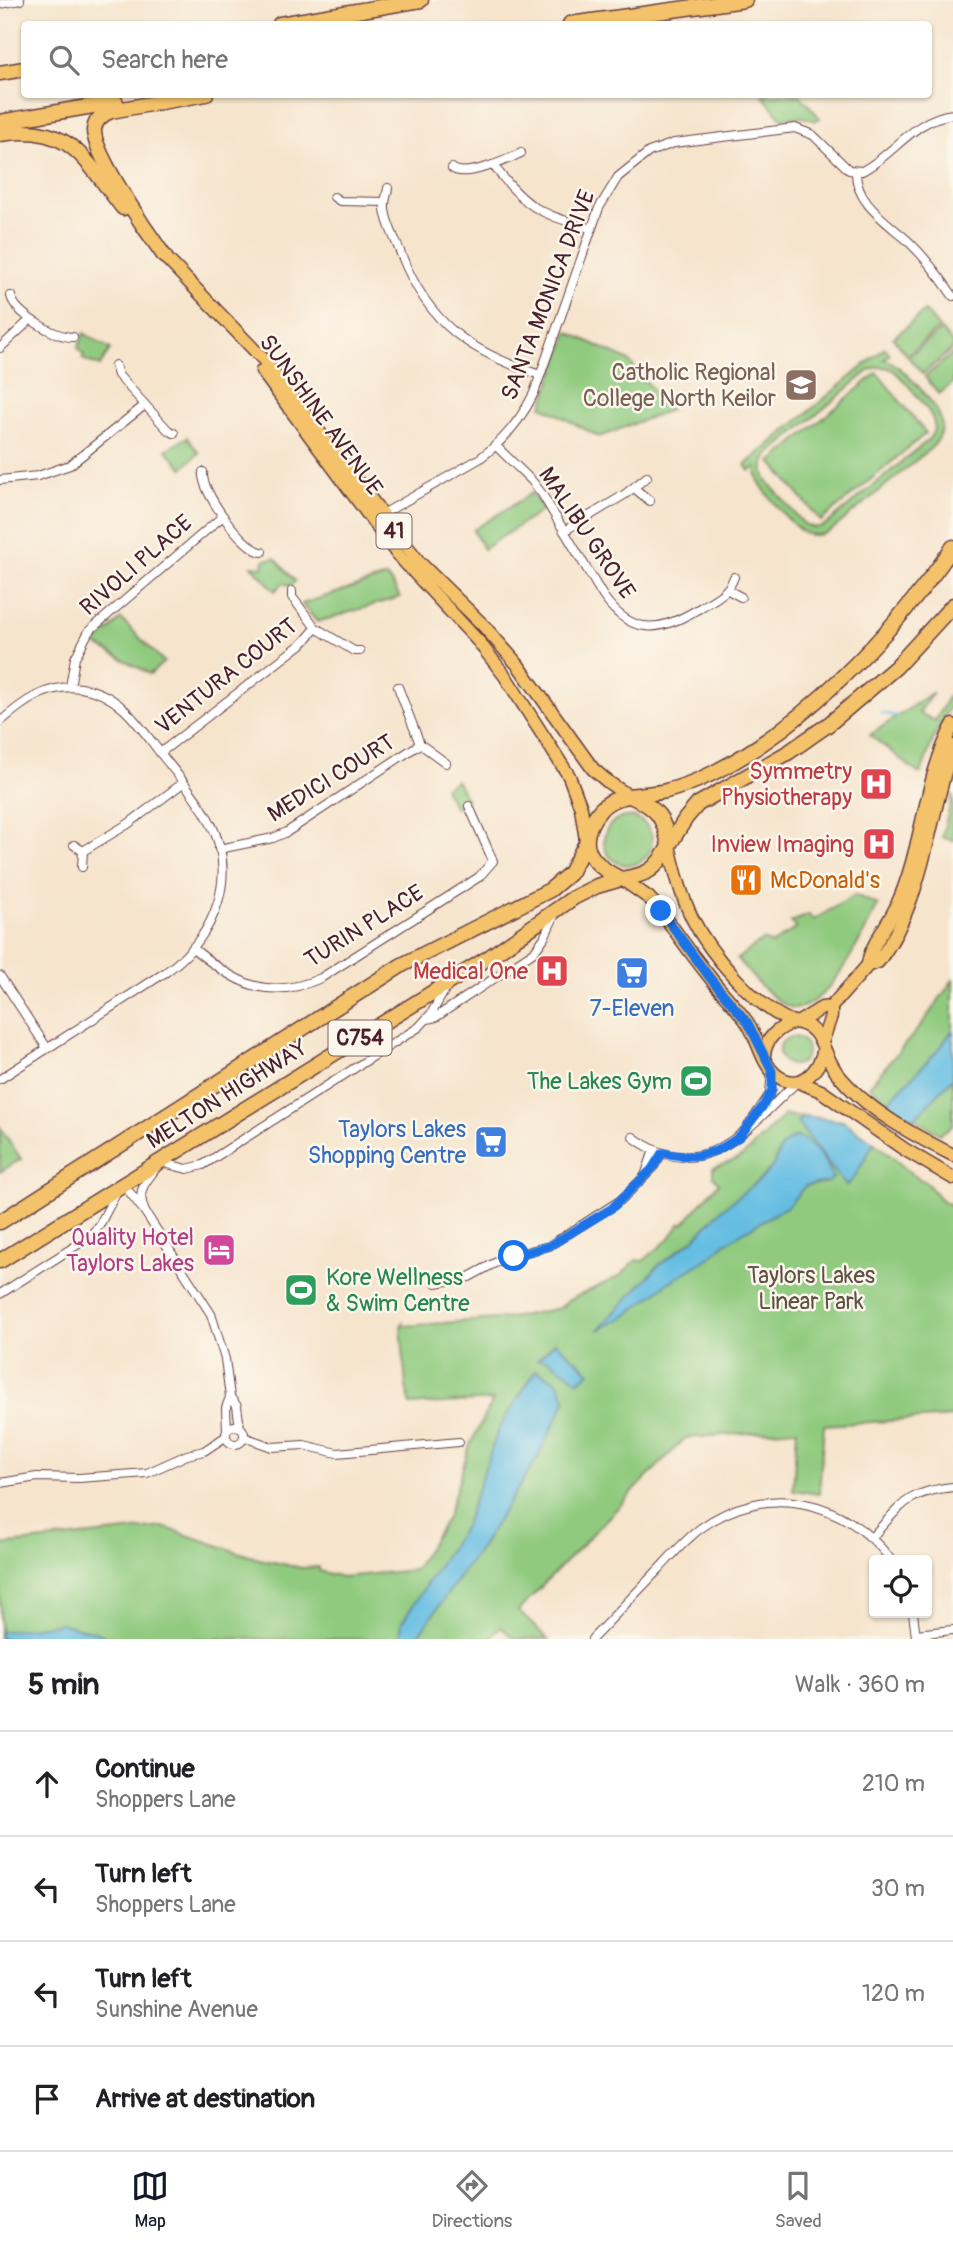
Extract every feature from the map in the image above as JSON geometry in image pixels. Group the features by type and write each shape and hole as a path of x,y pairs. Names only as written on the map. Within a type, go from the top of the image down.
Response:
{"highway":[{"path":"298,21 421,0"},
{"path":"592,21 744,0"},
{"path":"0,73 21,70"},
{"path":"0,122 139,98"},
{"name":"41","path":"165,257 115,178 94,131 99,118 111,111 184,98"},
{"name":"41","path":"0,134 25,131 46,133 74,148 165,257"},
{"path":"586,842 596,816 604,806 619,798 668,790 711,774 780,729 830,688 879,639 920,592 953,547"},
{"path":"621,879 651,871 659,864 686,818 698,804 783,756 830,724 896,667 953,605"},
{"name":"41","path":"631,797 649,805 659,815 666,829 669,845"},
{"name":"41","path":"586,842 596,864 621,879"},
{"name":"MELTON HIGHWAY","path":"0,1222 402,965 550,890 570,873 586,842"},
{"name":"MELTON HIGHWAY","path":"0,1261 516,940 583,892 621,879"}],"main road":[{"name":"SUNSHINE AVENUE","path":"165,257 264,360 303,410 410,570 473,636 505,676 569,776 581,808 586,842"},
{"name":"SUNSHINE AVENUE","path":"377,518 483,625 518,665 593,769 631,797"},
{"path":"903,905 934,770 953,725"},
{"path":"798,1082 814,1072 821,1062 831,1007 868,965 878,962 883,955 903,905 921,870 953,746"},
{"name":"41","path":"669,845 685,903 705,939 749,991 771,1010 813,1029 836,1073 875,1107 906,1129 953,1155"},
{"name":"41","path":"621,879 649,898 661,911 710,978 748,1023 772,1071"},
{"path":"764,1056 766,1043 779,1029 822,1008 831,1007"},
{"path":"772,1071 786,1080 821,1091 889,1139 953,1178"}],"street":[{"path":"0,4 20,0"},
{"path":"953,114 935,118 919,126 872,165 856,172 857,182 874,213 914,248 953,296"},
{"name":"SANTA MONICA DRIVE","path":"377,518 479,459 496,446 527,408 605,197 618,177 649,152 674,143 800,129 813,135 845,168 856,172"},
{"path":"452,168 461,172 493,165 521,153"},
{"path":"493,165 516,193 533,208 591,229"},
{"path":"388,188 385,202 387,219 410,277 434,314 472,347 501,362 540,376"},
{"path":"334,197 340,201 385,202"},
{"path":"11,296 13,304 30,320 73,337"},
{"path":"0,348 30,320"},
{"path":"115,365 118,375 174,433"},
{"path":"0,480 38,476 70,465 145,405"},
{"name":"MALIBU GROVE","path":"496,446 532,481 608,604 619,615 650,627 671,624 728,590"},
{"name":"RIVOLI PLACE","path":"203,472 204,484 223,516 253,550 262,552"},
{"path":"564,531 634,488 646,477"},
{"path":"634,488 650,501"},
{"name":"RIVOLI PLACE","path":"71,687 75,657 89,631 223,516"},
{"path":"734,577 728,590 741,597"},
{"name":"VENTURA COURT","path":"292,591 292,597 316,628 354,651 360,651"},
{"name":"VENTURA COURT","path":"160,753 304,642 316,628"},
{"path":"0,722 32,697 71,687 94,691 117,702 134,719 208,818 219,849 222,868 219,898 210,925 194,949 166,972 0,1079"},
{"name":"MEDICI COURT","path":"398,687 420,744 446,763"},
{"name":"MEDICI COURT","path":"219,849 273,838 287,832 420,744"},
{"path":"83,851 128,824 183,783"},
{"name":"TURIN PLACE","path":"194,949 234,979 255,987 294,988 321,978 479,877 489,867 493,861 469,806"},
{"path":"74,845 83,851"},
{"path":"82,867 83,851"},
{"path":"426,1020 436,1017 534,952 551,926 557,909"},
{"path":"0,976 47,1048"},
{"path":"145,1212 140,1192 160,1162 187,1170 199,1167 414,1030 426,1020 451,981"},
{"path":"740,1136 770,1094 772,1071"},
{"path":"633,1138 658,1151 682,1156 698,1156 718,1150 755,1125 798,1082"},
{"path":"436,1283 469,1277 504,1258 549,1246 612,1208 645,1175 658,1151"},
{"path":"0,1294 88,1238 99,1226 121,1186 145,1212 211,1314 222,1345 230,1397 226,1409 226,1433 233,1445 242,1442 244,1437"},
{"path":"230,1397 237,1406 244,1437 267,1447 304,1445 337,1453 459,1442"},
{"path":"0,1483 37,1478 147,1473 187,1455 204,1451 232,1426 240,1427"},
{"path":"872,1537 914,1495 927,1490 953,1487"},
{"path":"592,1639 687,1540 700,1529 734,1510 774,1502 808,1504 841,1516 872,1537 887,1555"},
{"path":"914,1618 916,1637 953,1630"}],"green space":[{"path":"764,98 803,98 820,118 815,121 803,117 781,118"},
{"path":"925,311 939,328 907,355 893,338"},
{"path":"941,330 953,344 953,348 923,374 908,357"},
{"path":"568,332 628,360 670,410 599,437 542,406"},
{"path":"84,333 110,349 100,366 82,359 84,355 78,348"},
{"path":"885,348 890,354 884,359 899,368 917,386 933,405 941,421 940,435 932,447 832,530 822,534 808,534 794,525 763,488 757,477 756,467 750,471 745,465","holes":["878,367 894,371 910,387 931,415 934,426 932,434 827,524 808,526 767,481 763,468 766,458 870,370"]},
{"path":"953,353 953,383 939,394 925,377"},
{"path":"877,373 926,433 821,521 771,462"},
{"path":"187,437 199,453 183,468 166,450"},
{"path":"532,493 543,510 483,549 473,530"},
{"path":"275,558 295,581 291,586 283,583 275,591 252,566 263,567 264,560"},
{"path":"386,577 400,597 317,622 302,604"},
{"path":"121,619 164,662 150,674 95,644"},
{"path":"933,692 919,713 935,721 948,697 953,700 934,737 921,773 918,773 870,735"},
{"path":"456,780 467,800 455,808 444,788"},
{"path":"953,794 953,841 942,837"},
{"path":"628,817 645,824 652,841 645,858 628,865 611,858 604,841 611,824"},
{"path":"855,895 878,905 854,951 830,986 803,1007 790,1007 776,999 737,959 763,940 772,944 796,928 791,922 809,915 813,920"},
{"path":"953,980 953,1125 940,1134 893,1106 869,1086 919,1028"},
{"path":"793,1037 803,1041 807,1051 803,1061 793,1065 783,1061 779,1051 783,1041"},
{"name":"Taylors Lakes Linear Park","path":"784,1115 843,1121 927,1183 940,1199 953,1206 953,1417 824,1425 819,1494 793,1490 797,1429 685,1438 518,1611 548,1639 514,1639 501,1627 489,1639 0,1639 0,1545 163,1527 259,1559 302,1568 319,1567 319,1571 342,1577 414,1570 447,1518 470,1445 493,1400 410,1405 406,1386 401,1326 403,1322 404,1326 510,1318 560,1308 569,1300 620,1276 636,1260 643,1261 669,1239 719,1183 713,1176 713,1168 745,1154"},
{"path":"0,1127 21,1159 0,1172"}],"water":[{"path":"953,1029 953,1078 914,1119 888,1102 940,1048"},
{"path":"803,1116 843,1121 874,1143 854,1178 846,1186 797,1122"},
{"path":"794,1137 806,1141 818,1152 833,1178 828,1182 805,1186 789,1205 724,1244 709,1258 668,1283 626,1316 598,1330 658,1266 696,1237 721,1210 763,1177 773,1166 781,1147"},
{"path":"555,1342 590,1372 579,1381 548,1360 537,1360"},
{"path":"536,1370 557,1381 566,1399 538,1457 484,1542 417,1637 400,1639 402,1622 465,1525 499,1428"},
{"path":"62,1623 108,1639 0,1639 0,1632"}],"waterway":[{"path":"881,713 897,716"},
{"path":"892,1115 899,1109"}],"place":[{"name":"Catholic Regional College North Keilor","path":"801,385"},
{"name":"Symmetry Physiotherapy","path":"876,784"},
{"name":"Inview Imaging","path":"879,844"},
{"name":"McDonald's","path":"746,880"},
{"name":"Medical One","path":"552,971"},
{"name":"7-Eleven","path":"632,973"},
{"name":"The Lakes Gym","path":"696,1081"},
{"name":"Taylors Lakes Shopping Centre","path":"491,1142"},
{"name":"Quality Hotel Taylors Lakes","path":"219,1250"},
{"name":"Kore Wellness & Swim Centre","path":"301,1290"}],"route":[{"path":"514,1256 549,1246 612,1208 652,1169 662,1153 698,1156 727,1145 740,1136 772,1090 772,1071 755,1035 661,911"}]}
